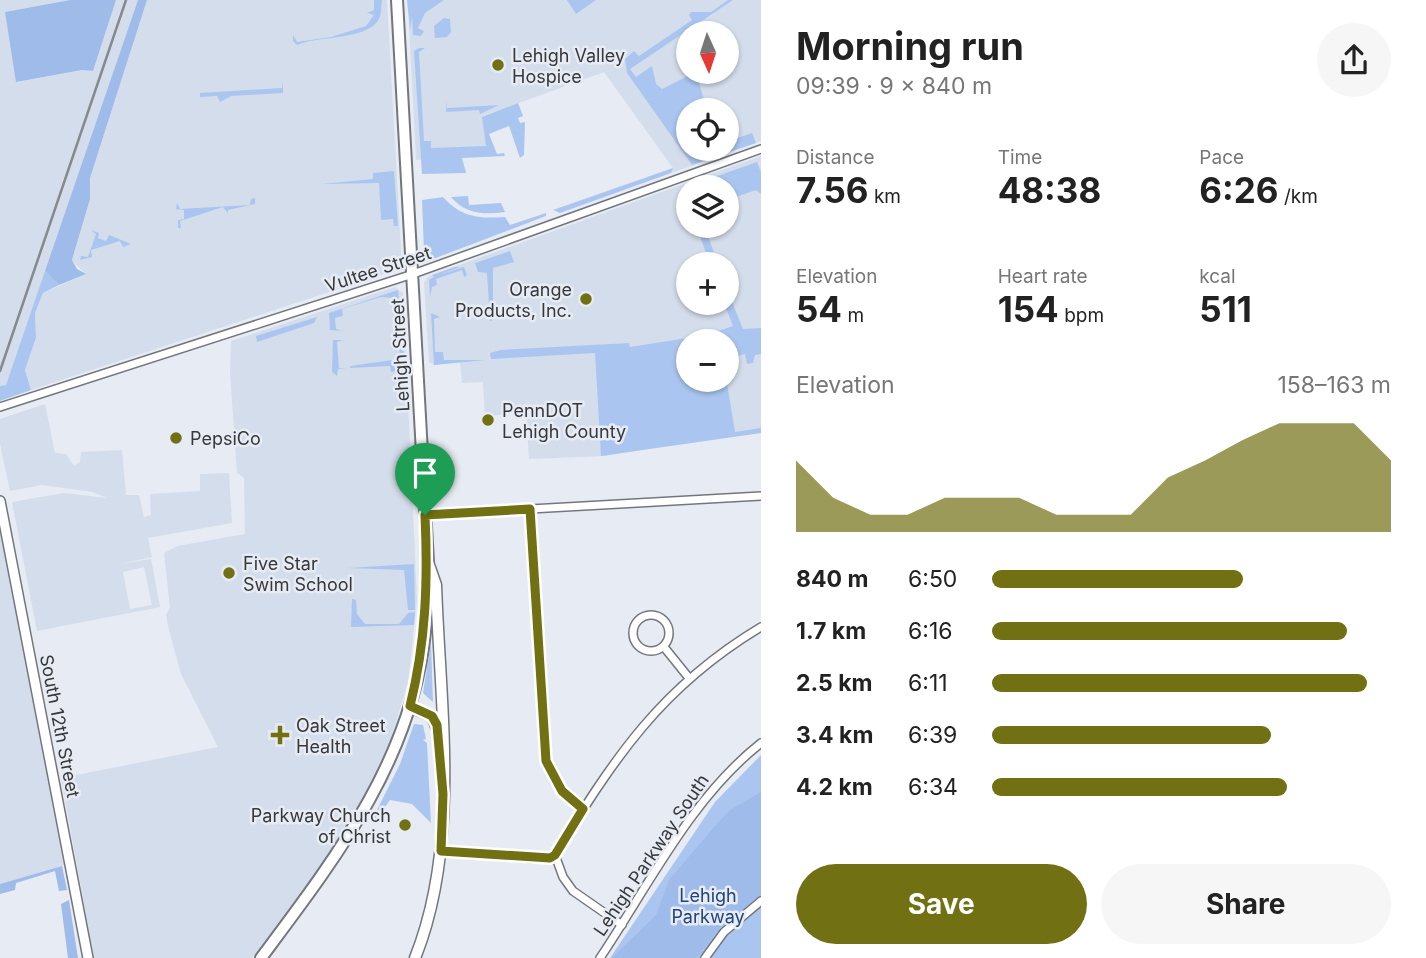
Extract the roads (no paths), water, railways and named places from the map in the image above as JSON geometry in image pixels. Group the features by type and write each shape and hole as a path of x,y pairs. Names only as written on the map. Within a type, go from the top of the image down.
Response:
{"main road":[{"name":"Lehigh Street","path":"261,958 355,829 383,777 410,706 425,631 428,562 397,0"},
{"path":"415,958 433,900 441,851 442,752 436,585 428,562"},
{"path":"410,706 432,716 442,752"}],"street":[{"name":"Vultee Street","path":"0,407 413,274 761,149"},
{"path":"425,515 761,496"},
{"name":"South 12th Street","path":"0,501 88,958"},
{"path":"530,509 546,761 562,791 583,809"},
{"path":"654,615 664,620 670,636 664,647 646,651 636,644 633,632 638,621 654,615"},
{"path":"441,851 537,859 555,855 628,742 689,678 761,627"},
{"path":"664,647 689,678"},
{"name":"Lehigh Parkway South","path":"600,958 709,794 761,743"},
{"path":"555,855 563,877 573,891 622,925"},
{"path":"705,958 724,932 761,901"}],"railway":[{"path":"0,371 126,0"}],"place":[{"name":"Lehigh Valley Hospice","path":"498,65"},
{"name":"Orange Products, Inc.","path":"586,299"},
{"name":"PennDOT Lehigh County","path":"488,420"},
{"name":"PepsiCo","path":"176,438"},
{"name":"Five Star Swim School","path":"229,573"},
{"name":"Oak Street Health","path":"280,735"},
{"name":"Parkway Church of Christ","path":"405,825"}],"park label":[{"name":"Lehigh Parkway","path":"708,905"}]}
